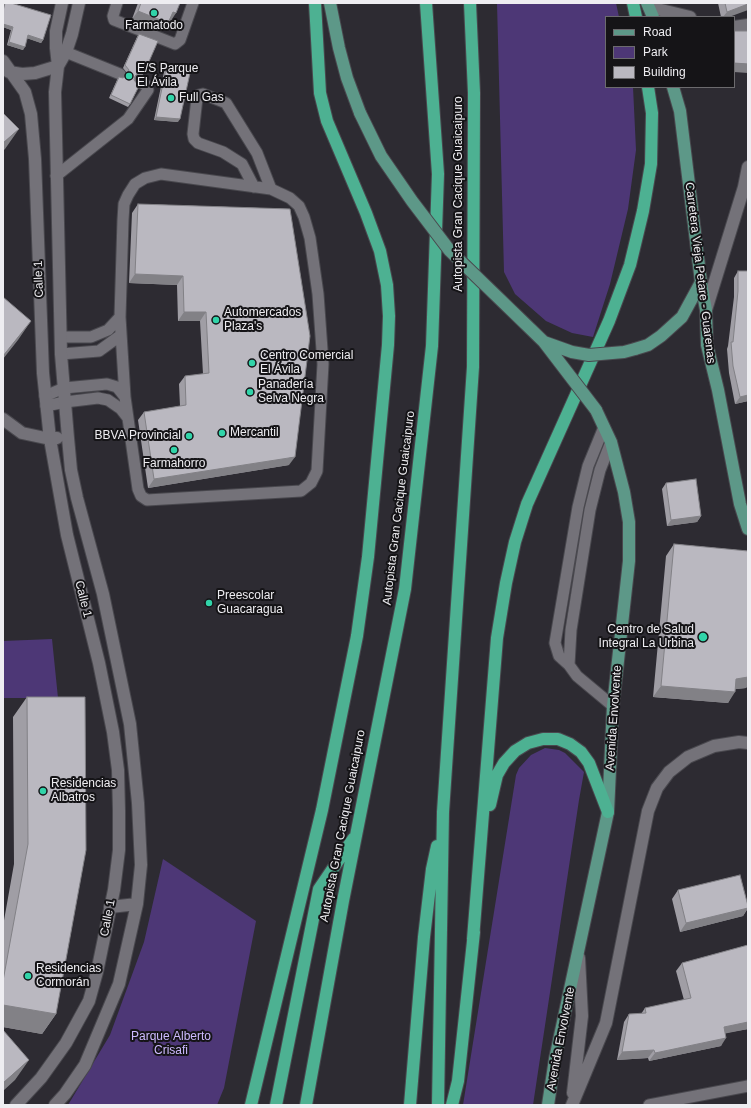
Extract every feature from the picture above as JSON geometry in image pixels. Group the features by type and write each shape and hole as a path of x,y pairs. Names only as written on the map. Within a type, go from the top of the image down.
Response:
{"highway":[{"path":"251,1105 322,810 357,636 368,557 388,345 389,316 387,285 380,251 328,121 320,93 315,3"},
{"name":"Autopista Gran Cacique Guaicaipuro","path":"306,1105 355,835 405,589 432,346 438,174 426,3"},
{"name":"Autopista Gran Cacique Guaicaipuro","path":"438,1105 443,812 473,367 474,93 470,3"},
{"path":"633,3 636,16"},
{"path":"473,939 497,638 506,583 515,542 528,504 609,321 630,265 643,211 652,164 652,113 648,88"},
{"path":"452,1105 458,1081 473,939 489,812 497,775 504,763 515,751 528,743 543,739 558,739 570,744 581,752 589,763 608,812"},
{"path":"410,1105 424,937 432,869 443,812"},
{"path":"276,1105 319,889 355,835"}],"main road":[{"name":"Avenida Envolvente","path":"330,3 338,48 347,78 360,113 381,156 412,201 450,250 544,342 596,410 612,442 624,492 629,522 629,561 613,706 608,812 555,1059 548,1105"},
{"name":"Carretera Vieja Petare - Guarenas","path":"673,88 680,111 701,282 706,310 707,345 718,390 740,504 748,529"},
{"path":"544,342 572,352 590,355 624,352 648,345 661,336 682,317 701,282"}],"street":[{"name":"Calle 1","path":"55,1105 65,1094 85,1065 119,984 137,904 141,865 138,803 130,724 103,594 77,498 71,470 68,438 61,354 56,176 55,92 61,49 56,31 62,3"},
{"path":"61,49 72,34 79,3"},
{"path":"650,9 685,16"},
{"path":"735,27 748,25"},
{"path":"5,67 22,74 58,66"},
{"name":"Calle 1","path":"5,67 24,92 32,114 43,373 50,439 67,536 99,663 113,732 118,770 119,850 110,907 97,972 89,1001 66,1042 41,1078 16,1105"},
{"path":"706,310 744,186 748,167"},
{"path":"3,419 22,433 50,439 68,438"},
{"path":"61,504 77,498"},
{"path":"113,732 130,724"},
{"name":"Avenida Envolvente","path":"572,1105 606,1023 648,811 657,788 668,772 688,757 714,746 739,742 748,743"},
{"path":"110,907 137,904"},
{"name":"Avenida Envolvente","path":"572,1105 582,1016 578,949"},
{"path":"89,1001 110,1006"}],"lane":[{"path":"117,3 113,16 114,20 175,44 180,40 193,3"},
{"path":"61,49 120,74"},
{"path":"56,176 128,119 148,90 146,85 140,82"},
{"path":"254,187 242,164 223,152 198,143 194,139 193,134 196,98 199,95 203,94 226,103 257,153 271,189"},
{"path":"161,174 271,189 290,198 299,206 304,217 311,246 318,294 323,364 317,470 312,483 301,491 147,500 141,496 138,489 125,397 120,317 124,204 135,184 145,178 161,174"},
{"path":"61,337 91,337 108,330 120,317"},
{"path":"61,354 99,352 121,336"},
{"path":"46,401 64,388 107,384 117,387 125,397"},
{"path":"46,401 65,402 98,398 108,400 121,409 128,418"},
{"path":"604,428 588,466 578,507 555,643 559,656 569,665 577,676 613,706"},
{"path":"569,665 571,630 590,510 600,470 612,442"},
{"path":"649,1105 748,1086"}],"green space":[{"path":"497,3 616,3 619,16 605,16 605,88 633,88 636,150 628,209 610,284 593,337 572,333 546,321 515,294 504,272"},
{"path":"52,639 58,698 3,698 3,641"},
{"path":"545,748 559,750 565,753 584,772 533,1105 463,1105 516,775 519,768 531,755"},
{"name":"Parque Alberto Crisafi","path":"163,859 256,921 224,1088 217,1105 68,1105 110,1035 144,942"}],"building":[{"path":"5,3 11,3 51,15 43,40 28,35 25,47 9,42 13,27 3,24 3,11"},
{"path":"141,3 180,3 176,13 173,12 168,23 138,11"},
{"path":"725,3 748,3 748,4 727,12"},
{"path":"735,31 748,31 748,64 735,63"},
{"path":"139,34 158,41 144,73 140,72 135,76 134,80 139,86 130,104 111,95 119,77 123,78 128,74 129,70 125,65"},
{"name":"Full Gas","path":"166,69 190,73 180,119 156,117"},
{"path":"3,113 19,129 3,143"},
{"name":"Centro Comercial El Ávila","path":"138,204 290,209 310,336 295,457 154,479 144,412 186,405 185,376 209,373 206,312 184,312 183,276 135,274"},
{"path":"738,271 748,271 748,395 740,397 733,366 731,342 733,342 738,291"},
{"path":"3,297 31,321 3,356"},
{"path":"696,479 701,516 671,520 666,483"},
{"name":"Centro de Salud Integral La Urbina","path":"674,544 748,551 748,677 736,679 735,692 661,686"},
{"path":"27,697 85,697 86,850 56,1014 3,1005 3,981 28,844"},
{"path":"740,875 748,908 686,923 678,890"},
{"path":"748,945 748,1022 724,1027 726,1038 655,1053 654,1050 622,1052 629,1014 646,1013 645,1008 691,998 682,963"},
{"path":"3,1030 29,1060 3,1083"}],"place":[{"name":"Farmatodo","path":"154,13"},
{"name":"E/S Parque El Ávila","path":"129,76"},
{"name":"Full Gas","path":"171,98"},
{"name":"Automercados Plaza's","path":"216,320"},
{"name":"Centro Comercial El Ávila","path":"252,363"},
{"name":"Panadería Selva Negra","path":"250,392"},
{"name":"Mercantil","path":"222,433"},
{"name":"BBVA Provincial","path":"189,436"},
{"name":"Farmahorro","path":"174,450"},
{"name":"Preescolar Guacaragua","path":"209,603"},
{"name":"Centro de Salud Integral La Urbina","path":"703,637"},
{"name":"Residencias Albatros","path":"43,791"},
{"name":"Residencias Cormorán","path":"28,976"}]}
